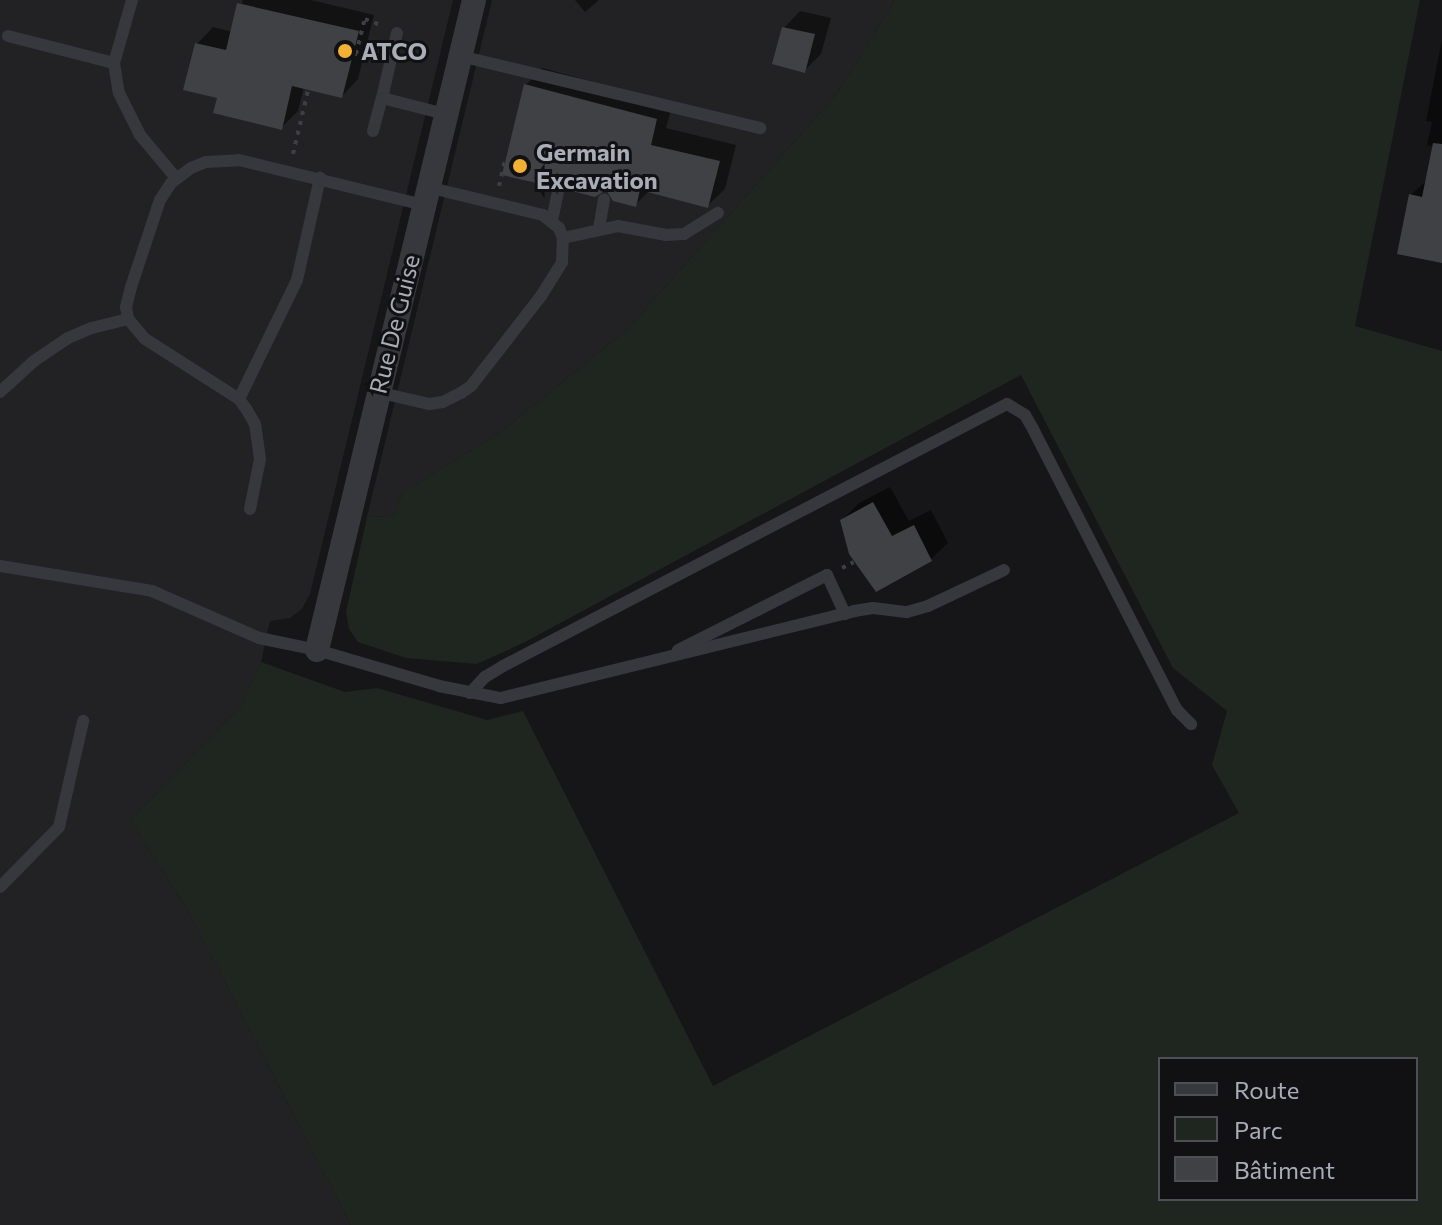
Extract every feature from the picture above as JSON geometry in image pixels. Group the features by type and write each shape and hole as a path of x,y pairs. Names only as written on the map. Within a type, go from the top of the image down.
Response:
{"street":[{"name":"Rue De Guise","path":"317,650 474,0"}],"lane":[{"path":"132,0 114,63 124,110 176,178"},
{"path":"373,131 397,33"},
{"path":"8,36 114,63"},
{"path":"460,56 760,128"},
{"path":"573,96 576,83"},
{"path":"625,110 629,95"},
{"path":"382,98 445,114"},
{"path":"250,509 259,442 255,424 239,399 160,351 133,329 128,319 126,307 131,287 160,200 176,178 191,168 224,160 425,196 531,210 552,220 563,238 565,249 557,271 471,386 451,399 429,404 377,392"},
{"path":"239,399 297,280 320,178"},
{"path":"552,220 559,188"},
{"path":"599,228 604,199"},
{"path":"563,238 618,226 674,235 693,231 718,213"},
{"path":"0,392 34,361 68,338 128,319"},
{"path":"470,693 485,677 503,666 1007,404 1025,415 1177,710 1191,724"},
{"path":"0,566 152,591 259,638 317,650 470,693 513,697 845,614 873,608 907,612 928,606 1004,570"},
{"path":"657,661 827,575 845,614"},
{"path":"0,887 59,827 83,721"}],"path":[{"path":"363,56 355,53 365,19 371,20"},
{"path":"289,171 308,90"},
{"path":"501,181 505,161"}],"shaded area":[{"path":"0,0 453,0 310,594 302,609 290,618 270,621 261,662 241,706 130,820 187,909 351,1225 0,1225"},
{"path":"492,0 895,0 836,95 628,329 502,431 402,493 394,516 367,517"}],"green space":[{"path":"895,0 1420,0 1355,326 1442,351 1442,1225 351,1225 187,909 130,820 241,706 261,662 345,692 377,688 487,720 523,711 713,1086 1239,813 1212,765 1227,711 1173,668 1021,375 525,642 477,664 406,658 358,642 349,629 346,612 367,517 394,516 402,493 502,431 628,329 836,95"}],"building":[{"path":"237,3 359,31 342,98 292,86 282,130 213,113 217,98 183,90 195,43 226,50"},
{"path":"782,27 815,34 805,73 772,64"},
{"path":"524,84 657,119 651,145 720,161 708,208 640,190 636,207 613,201 606,190 595,197 568,190 562,179 550,186 502,175"},
{"path":"1433,143 1442,144 1442,263 1397,254 1409,194 1422,197"},
{"path":"873,502 892,536 914,525 932,561 876,592 849,554 840,520"}],"place":[{"name":"ATCO","path":"345,51"},
{"name":"Germain Excavation","path":"520,166"}]}
